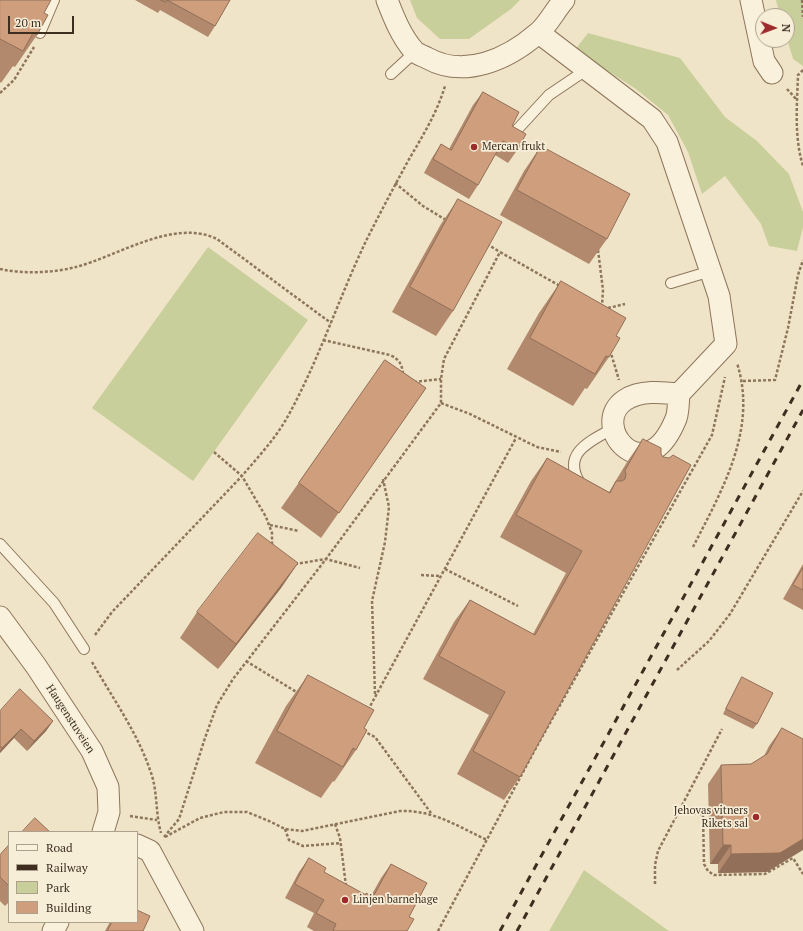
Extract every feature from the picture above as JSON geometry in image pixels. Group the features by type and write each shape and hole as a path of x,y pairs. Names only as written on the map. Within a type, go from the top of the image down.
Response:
{"street":[{"path":"387,0 396,24 415,52 440,65 472,67 496,60 515,50 539,33 564,0"},
{"path":"751,0 764,60 772,73"},
{"path":"539,33 586,70 628,99 652,120 667,142 719,296 726,344 679,394 676,420 654,457 634,453 618,441 614,428 613,417 617,408 625,400 638,394 659,392 679,394"},
{"name":"Haugenstuveien","path":"0,617 36,666 92,751 108,787 110,812 103,831"},
{"path":"138,845 150,851 193,931"}],"lane":[{"path":"40,32 54,0"},
{"path":"391,74 415,52"},
{"path":"515,132 549,95 586,70"},
{"path":"671,283 711,271"},
{"path":"587,494 578,480 574,466 575,455 582,446 614,428"},
{"path":"0,544 54,603 84,649"}],"path":[{"path":"802,0 803,17"},
{"path":"0,93 14,80 31,53 40,32"},
{"path":"163,838 157,820 156,790 151,771 142,749 84,649 112,612 242,476 262,453 287,418 306,382 367,240 441,100 446,83 447,66"},
{"path":"803,70 798,75 798,137 803,166"},
{"path":"396,183 423,206 449,222"},
{"path":"0,269 10,271 54,271 77,267 154,239 184,232 197,233 208,235 217,239 331,323"},
{"path":"481,241 565,289"},
{"path":"598,249 603,290 601,310 625,304"},
{"path":"163,838 179,819 217,706 246,661 326,558 383,479 441,403 441,379 444,359 500,252"},
{"path":"693,547 717,499 738,448 743,416 743,382 775,380 788,328 798,275 803,260"},
{"path":"323,340 396,358 401,363 404,379"},
{"path":"438,931 537,746 712,435 725,381 726,344"},
{"path":"610,348 625,400"},
{"path":"406,382 441,379"},
{"path":"441,403 470,414 516,438 537,447 575,455"},
{"path":"365,715 516,438"},
{"path":"214,452 242,476 270,525 272,533 272,553"},
{"path":"376,696 372,601 385,542 389,507 383,479"},
{"path":"677,670 709,642 730,614 803,491"},
{"path":"270,525 299,530"},
{"path":"291,565 326,558 360,568"},
{"path":"445,569 518,606"},
{"path":"421,575 441,576"},
{"path":"246,661 300,694"},
{"path":"358,728 375,737 431,813"},
{"path":"655,884 655,865 658,851 722,729"},
{"path":"163,838 200,818 224,812 247,812 269,821 285,830 302,831 400,811 416,810 431,813 487,840"},
{"path":"678,813 703,814 704,864 708,871 714,875 765,874 793,858 803,874"},
{"path":"124,816 157,820"},
{"path":"335,824 341,843 346,888"},
{"path":"285,830 289,840 303,846 341,843"}],"green space":[{"path":"410,0 520,0 511,9 469,39 440,39 417,18"},
{"path":"776,0 803,0 803,66 793,59 790,48 795,48 795,8 778,8"},
{"path":"588,33 680,58 725,117 757,141 789,174 803,212 803,227 797,251 769,246 761,224 725,176 702,194 688,152 668,115 636,89 575,50"},
{"path":"208,247 308,320 193,481 92,408"},
{"path":"584,870 669,931 549,931"}],"building":[{"path":"0,0 51,0 44,13 48,15 37,35 33,33 23,51 0,39"},
{"path":"167,0 230,0 215,26"},
{"name":"Mercan frukt","path":"483,92 519,112 512,126 526,134 518,149 503,141 478,185 433,159 441,144 451,150"},
{"path":"541,146 630,194 607,239 517,190"},
{"path":"458,199 502,222 453,311 410,287"},
{"path":"561,281 626,318 616,336 620,338 609,357 606,356 595,374 530,338"},
{"path":"385,360 426,388 339,513 299,483"},
{"path":"643,439 661,448 661,454 663,457 669,458 673,455 691,465 520,777 473,751 505,692 439,656 470,600 535,635 582,551 516,515 547,458 610,493 616,481 622,481 625,479 625,471"},
{"path":"258,533 298,563 236,644 197,612"},
{"path":"803,568 803,590 793,585"},
{"path":"308,675 374,710 364,728 367,730 356,750 353,748 343,767 277,731"},
{"path":"742,677 773,693 757,724 726,709"},
{"path":"20,689 53,721 34,741 21,729 2,748 0,746 0,711"},
{"name":"Jehovas vitners Rikets sal","path":"782,728 803,739 803,839 780,853 731,854 731,845 723,845 721,765 751,764 767,754"},
{"path":"35,818 49,831 23,831"},
{"path":"8,846 8,885 0,877 0,855"},
{"path":"309,858 326,868 324,872 366,895 366,893 373,897 391,864 427,883 409,917 414,919 407,931 333,931 336,924 316,913 324,900 295,884"},
{"path":"138,910 150,916 143,931 107,931 111,923 138,923"}],"railway":[{"path":"500,931 803,380"},
{"path":"517,931 803,410"}],"place":[{"name":"Mercan frukt","path":"474,147"},
{"name":"Jehovas vitners Rikets sal","path":"756,817"},
{"name":"Linjen barnehage","path":"345,900"}]}
